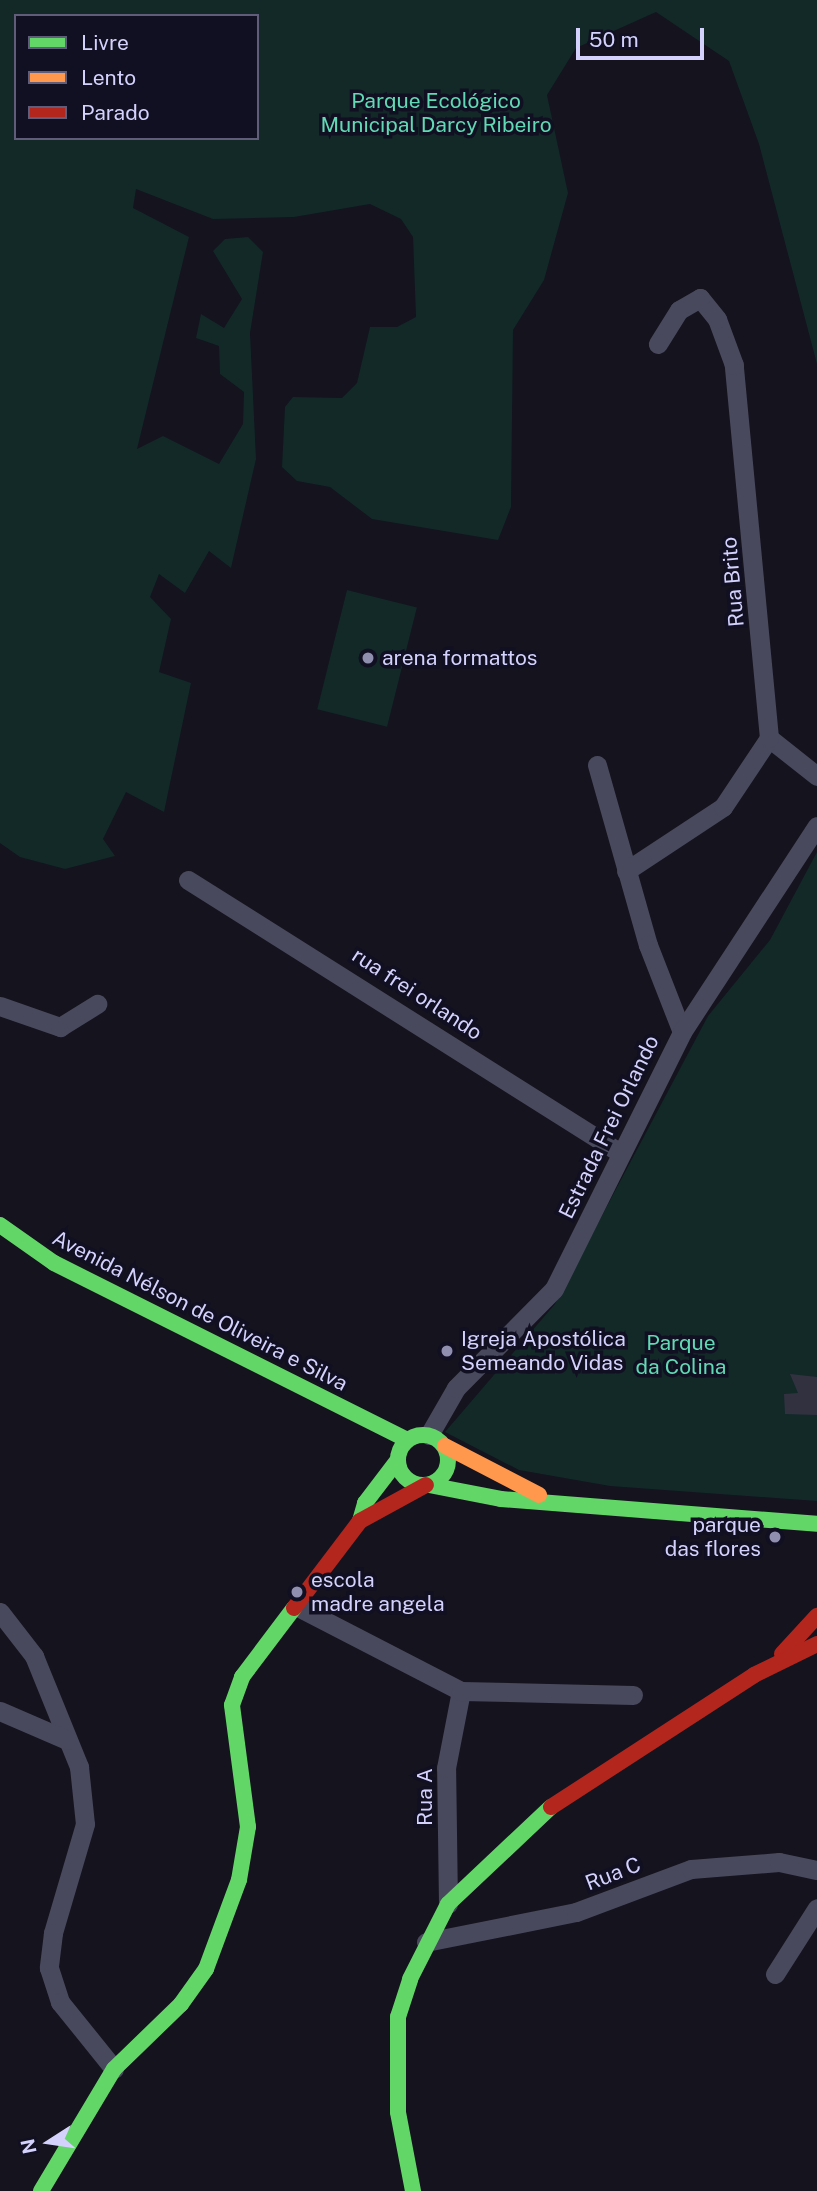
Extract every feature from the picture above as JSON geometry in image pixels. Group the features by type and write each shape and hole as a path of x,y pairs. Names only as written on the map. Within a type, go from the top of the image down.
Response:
{"street":[{"name":"Rua Brito","path":"658,344 679,310 700,298 717,319 734,365 769,738"},
{"path":"626,871 723,807 769,738 817,776"},
{"path":"597,765 626,871 682,1032"},
{"name":"Estrada Frei Orlando","path":"437,1441 456,1388 554,1289 619,1152 682,1032 817,827"},
{"name":"rua frei orlando","path":"188,880 619,1152"},
{"path":"0,1006 50,1028 72,1024 97,1004"},
{"name":"Avenida Nélson de Oliveira e Silva","path":"0,1225 54,1263 383,1429 401,1450 406,1479 428,1485"},
{"path":"360,1521 428,1485 447,1470 437,1441"},
{"path":"41,2191 114,2069 181,2004 206,1969 239,1880 248,1826 232,1705 242,1676 300,1608 360,1521 365,1503 401,1450 437,1441 548,1499"},
{"path":"428,1485 455,1493 548,1499 791,1525 817,1524"},
{"path":"791,1525 817,1536"},
{"path":"300,1608 461,1690 633,1695"},
{"path":"0,1612 34,1656 85,1793 85,1824 52,1933 49,1968 60,2002 114,2069"},
{"path":"773,1664 817,1616"},
{"path":"413,2191 395,2061 398,2017 426,1942 448,1905 518,1833 575,1788 773,1664 817,1644"},
{"name":"Rua A","path":"448,1905 446,1768 461,1690"},
{"path":"0,1711 67,1740"},
{"name":"Rua C","path":"426,1942 576,1912 691,1869 779,1862 817,1870"},
{"path":"775,1974 817,1908"}],"green space":[{"name":"Parque Ecológico Municipal Darcy Ribeiro","path":"0,0 817,0 817,364 759,144 729,61 656,12 576,48 547,95 568,193 544,280 513,330 511,507 498,540 372,519 330,487 297,481 282,467 285,407 293,397 342,398 357,383 370,327 397,327 416,317 413,237 401,219 370,204 294,217 213,219 136,189 133,208 189,237 137,449 163,436 219,464 243,424 244,392 220,374 219,346 196,338 201,314 224,328 242,299 213,251 225,239 248,237 263,252 250,333 256,459 231,568 209,551 185,593 159,574 150,597 171,619 159,672 191,683 164,812 126,792 103,839 115,856 65,869 20,857 0,843"},
{"name":"arena formattos","path":"347,590 417,607 387,727 317,709"},
{"name":"Parque da Colina","path":"817,852 817,1501 610,1486 519,1470 445,1432 555,1304 708,1016 770,940"}],"building":[{"path":"790,1374 817,1377 817,1415 785,1414 784,1394 798,1393"}],"traffic: fast":[{"path":"0,1225 54,1263 407,1440"},
{"path":"423,1435 441,1442 448,1460 441,1478 423,1485 405,1478 398,1460 405,1442 423,1435"},
{"path":"360,1521 365,1503 397,1461"},
{"path":"429,1485 501,1499 817,1524"},
{"path":"41,2191 114,2069 181,2004 206,1969 239,1880 248,1827 232,1705 242,1677 294,1608"},
{"path":"413,2191 398,2112 398,2017 410,1979 448,1904 551,1807"}],"traffic: slow":[{"path":"445,1446 539,1495"}],"traffic: jam":[{"path":"294,1608 360,1521 426,1485"},
{"path":"782,1654 817,1616"},
{"path":"551,1807 754,1675 817,1644"}],"place":[{"name":"arena formattos","path":"368,658"},
{"name":"Igreja Apostólica Semeando Vidas","path":"447,1351"},
{"name":"parque das flores","path":"775,1537"},
{"name":"escola madre angela","path":"297,1592"}]}
